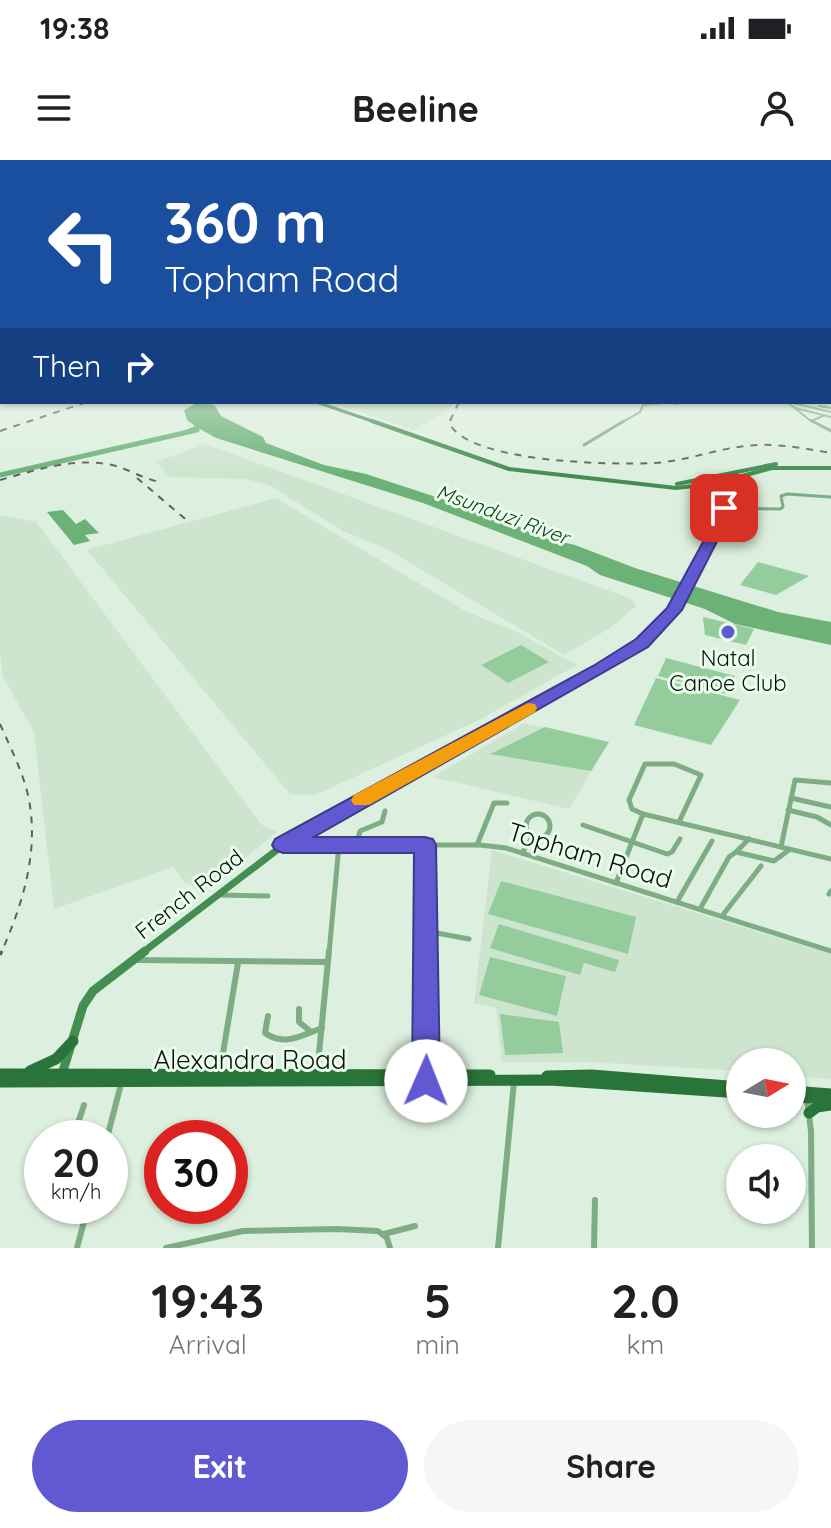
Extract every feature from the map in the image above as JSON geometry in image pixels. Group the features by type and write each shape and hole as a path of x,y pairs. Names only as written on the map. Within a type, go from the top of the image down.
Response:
{"main road":[{"path":"322,404 501,468 658,487 712,484 779,467 831,467"},
{"path":"332,404 507,467 656,484 706,479 758,465 831,467"},
{"path":"706,479 712,484 724,508"},
{"path":"696,486 716,492"},
{"name":"French Road","path":"61,1077 88,997 283,845 610,663 646,639 674,610 722,520 724,508"},
{"path":"24,1073 56,1059 73,1041"},
{"name":"Alexandra Road","path":"0,1074 61,1077"},
{"name":"Alexandra Road","path":"0,1082 61,1077 514,1078 592,1075 726,1086"},
{"name":"Alexandra Road","path":"514,1078 726,1092"},
{"path":"806,1095 831,1099"},
{"path":"809,1113 831,1099"}],"street":[{"path":"584,445 640,412 642,404 672,404"},
{"path":"789,404 811,421 831,431"},
{"path":"798,404 831,410"},
{"path":"819,406 831,410"},
{"path":"793,407 831,417"},
{"path":"811,421 823,416"},
{"path":"724,508 780,509 783,507 781,496 787,494 831,497"},
{"path":"679,822 701,775 697,770 658,762 646,763 629,800 632,809 643,814 831,859"},
{"path":"781,847 796,779 831,783"},
{"path":"791,798 831,807"},
{"path":"477,845 494,803 507,803"},
{"path":"788,810 817,817 831,825"},
{"path":"356,845 360,831 382,822 385,811"},
{"path":"616,883 643,814"},
{"path":"531,816 550,820 544,837 533,836 525,830 531,816"},
{"path":"583,825 667,854 672,852 680,839"},
{"path":"308,829 305,839 316,845"},
{"path":"522,853 533,836"},
{"path":"700,909 729,857 749,839"},
{"path":"677,902 712,841"},
{"name":"Topham Road","path":"283,845 477,845 522,853 831,951"},
{"path":"317,1078 339,845"},
{"path":"425,845 426,1078"},
{"path":"736,852 774,861 790,849"},
{"path":"722,916 761,866"},
{"path":"218,894 268,896"},
{"path":"426,931 469,939"},
{"path":"134,960 327,962"},
{"path":"219,1077 238,963"},
{"path":"299,1009 299,1022 310,1031"},
{"path":"268,1016 265,1031 268,1037 299,1040 310,1031 322,1028"},
{"path":"112,1120 123,1077"},
{"path":"498,1248 514,1078"},
{"path":"806,1095 812,1248"},
{"path":"79,1120 84,1105"},
{"path":"594,1248 595,1200"},
{"path":"77,1248 83,1224"},
{"path":"166,1248 225,1233 273,1229 363,1229 384,1234 415,1226"},
{"path":"384,1234 390,1248"}],"shaded area":[{"path":"195,404 210,404 221,416 263,437 266,443 324,465 366,474 509,521 536,536 575,545 635,568 778,612 831,622 831,645 735,624 705,609 600,575 587,566 423,503 216,438 200,429 191,433 183,431 195,426 187,420 184,410"},
{"path":"336,404 453,404 446,412 414,430"},
{"path":"205,444 632,599 636,606 610,628 564,655 385,548 343,531 269,485 246,479 170,477 156,462"},
{"path":"276,498 467,612 519,633 577,665 477,721 315,795 290,794 87,550"},
{"path":"63,510 76,524 85,519 99,533 85,535 90,541 74,545 47,512"},
{"path":"0,515 36,522 262,825 277,832 205,890 184,882 173,867 54,909 34,732 3,677 0,655"},
{"path":"758,562 809,576 776,595 740,585"},
{"name":"Natal Canoe Club","path":"703,617 754,629 746,645 705,635"},
{"path":"521,645 549,662 508,683 481,665"},
{"path":"666,658 735,676 727,694 658,676"},
{"path":"656,678 740,700 711,745 634,725"},
{"path":"524,723 609,742 569,809 433,777"},
{"path":"545,727 609,742 591,771 490,754"},
{"path":"492,850 831,954 831,1079 806,1077 806,1048 726,1048 726,1070 588,1062 502,1062 496,1008 474,1003"},
{"path":"501,881 636,917 628,954 488,914"},
{"path":"499,924 619,960 615,972 584,963 580,975 490,948"},
{"path":"490,957 566,976 557,1016 479,995"},
{"path":"500,1014 559,1022 563,1053 505,1055"}],"waterway":[{"path":"0,475 197,430"}],"railway":[{"path":"0,431 81,404"},
{"path":"458,404 449,423 462,436 512,454 543,459 654,463 758,445 831,453"},
{"path":"0,480 55,466 98,463 160,482"},
{"path":"137,478 190,523"},
{"path":"0,724 27,790 32,820 27,879 1,953"}],"slow traffic":[{"path":"362,800 528,708"}],"place":[{"name":"Natal Canoe Club","path":"728,632"}],"route":[{"path":"426,1081 425,845 283,845 599,670 642,643 674,610 722,520 724,508"}],"water label":[{"name":"Msunduzi River","path":"503,514"}]}
